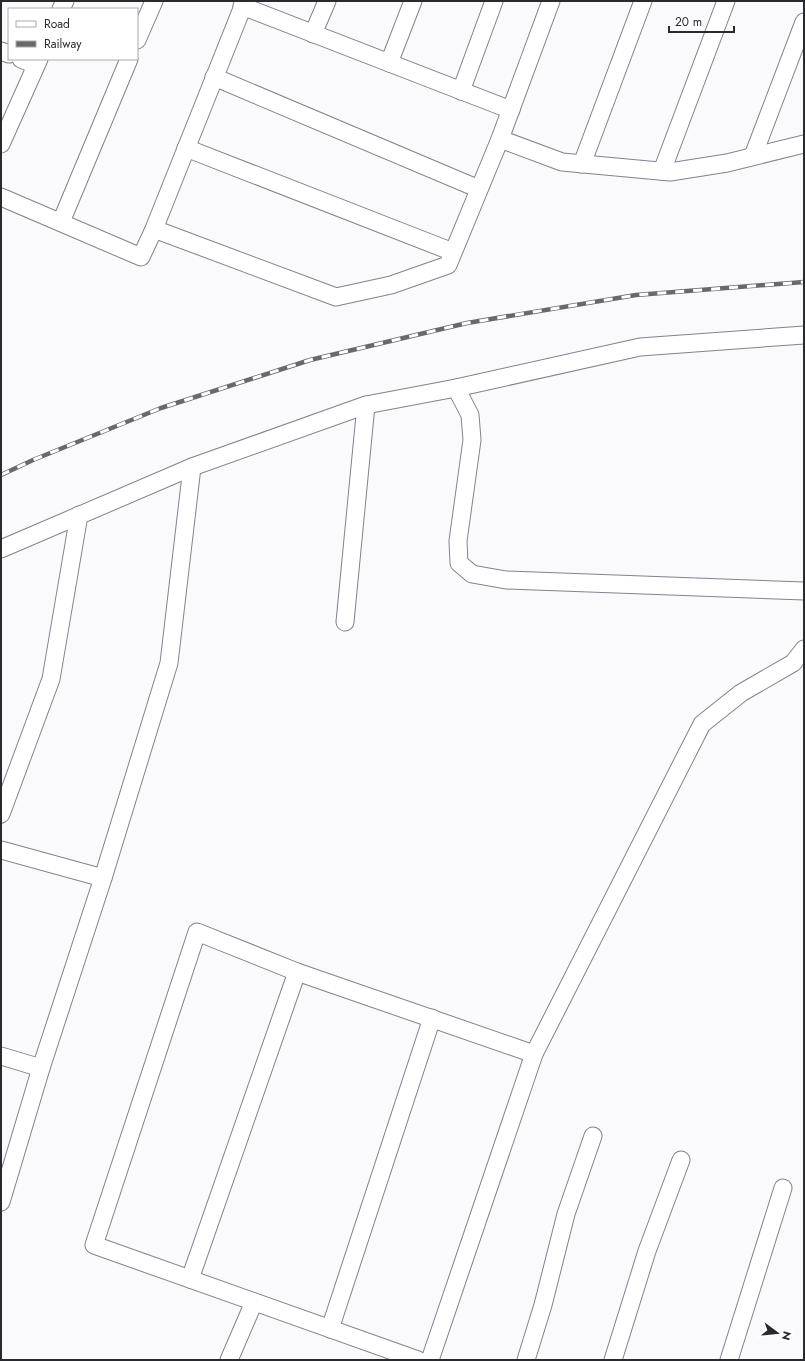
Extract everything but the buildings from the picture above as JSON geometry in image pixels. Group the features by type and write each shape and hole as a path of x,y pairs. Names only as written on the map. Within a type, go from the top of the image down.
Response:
{"street":[{"path":"138,38 154,1"},
{"path":"313,34 327,1"},
{"path":"389,63 413,1"},
{"path":"461,91 494,1"},
{"path":"154,229 336,297 391,285 448,265 500,139 551,1"},
{"path":"582,164 643,1"},
{"path":"662,171 726,1"},
{"path":"1,197 141,257 154,229 243,4 313,34 511,110"},
{"path":"753,156 804,22"},
{"path":"61,222 129,60"},
{"path":"1,144 32,61"},
{"path":"214,77 479,189"},
{"path":"500,139 562,162 670,172 728,163 804,144"},
{"path":"186,148 453,252"},
{"path":"1,549 192,467 366,405 456,388 640,347 804,335"},
{"path":"456,388 470,415 472,440 458,541 459,563 472,574 506,580 804,591"},
{"path":"345,622 366,405"},
{"path":"1,1202 41,1068 104,878 169,663 192,467"},
{"path":"1,814 51,679 80,515"},
{"path":"430,1360 534,1054 702,724 741,693 794,663 804,649"},
{"path":"1,850 104,878"},
{"path":"418,1360 94,1245 197,932 297,972 534,1054"},
{"path":"190,1279 297,972"},
{"path":"330,1329 432,1018"},
{"path":"1,1056 41,1068"},
{"path":"526,1360 543,1305 566,1214 593,1136"},
{"path":"613,1360 646,1251 681,1160"},
{"path":"729,1360 783,1188"},
{"path":"229,1360 254,1302"}],"railway":[{"path":"1,475 33,460 161,408 310,360 467,323 636,295 804,282"}]}
